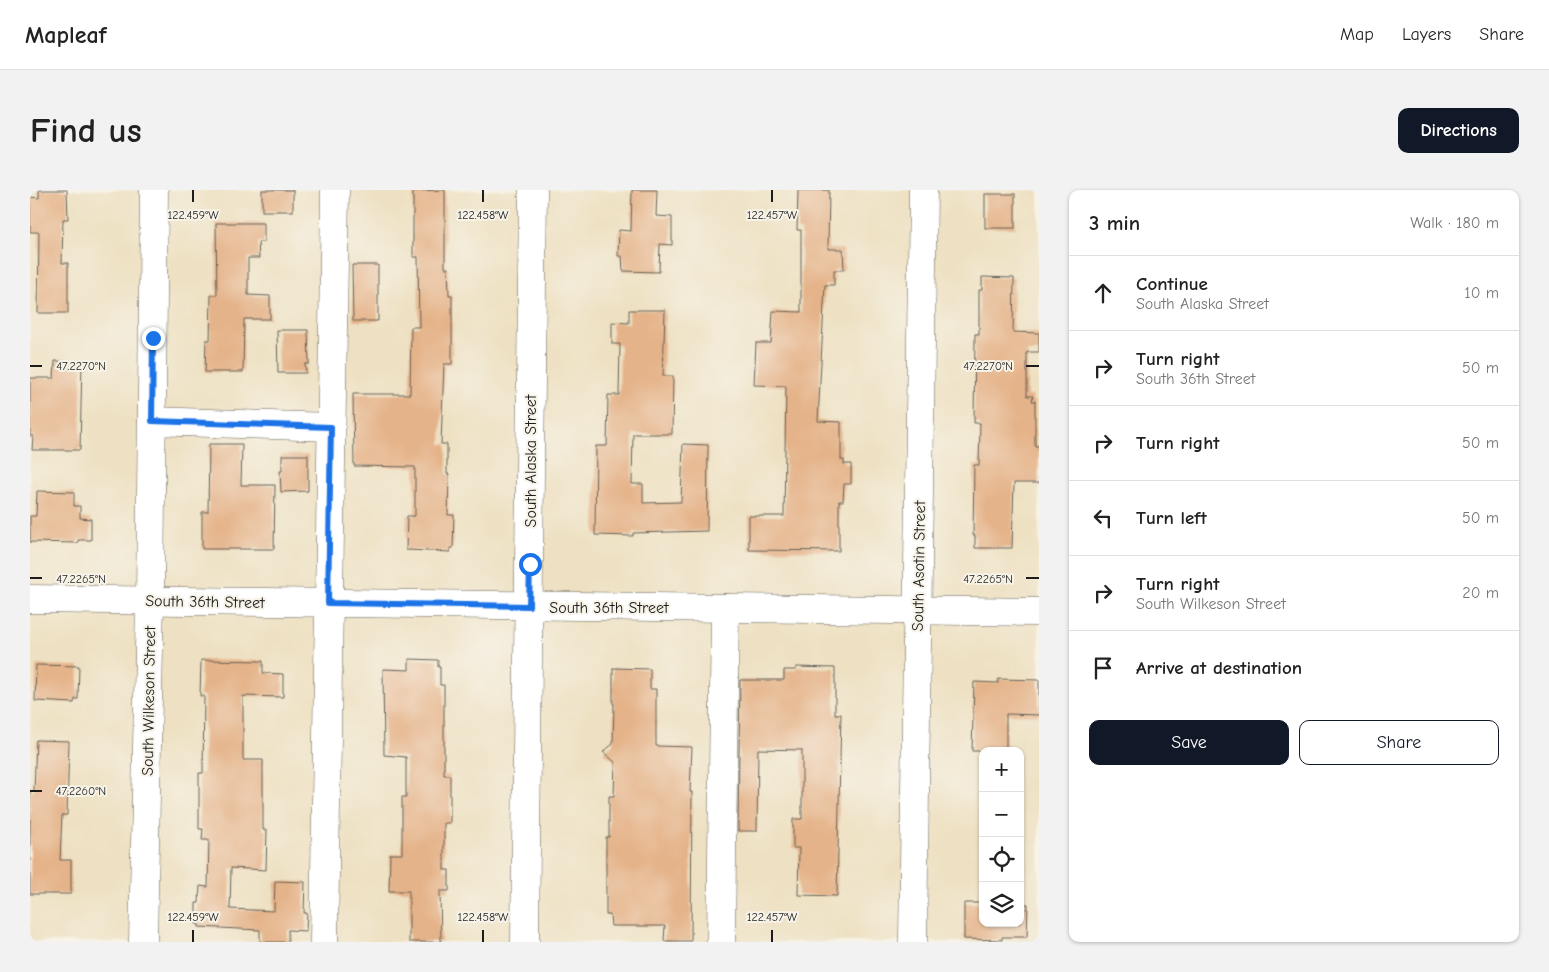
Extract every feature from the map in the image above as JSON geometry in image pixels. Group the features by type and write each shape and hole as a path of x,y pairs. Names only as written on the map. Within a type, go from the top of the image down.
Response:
{"street":[{"name":"South Wilkeson Street","path":"143,942 150,600 154,190"},
{"path":"324,942 335,190"},
{"name":"South Alaska Street","path":"526,942 533,190"},
{"name":"South Asotin Street","path":"913,942 923,190"},
{"path":"152,421 331,427"},
{"name":"South 36th Street","path":"30,599 1039,612"},
{"path":"722,942 725,608"}],"building":[{"path":"39,190 67,190 68,219 63,219 62,263 68,263 68,313 38,313 39,232 30,232 30,197 39,198"},
{"path":"262,190 293,190 293,211 262,211"},
{"path":"445,190 445,268 448,268 449,295 452,295 452,364 444,364 441,444 447,444 447,474 449,474 448,515 454,515 453,548 450,548 450,552 406,550 407,516 415,516 415,467 354,466 353,394 410,394 411,327 419,327 418,257 413,257 413,191"},
{"path":"632,190 657,190 656,216 672,217 672,245 660,244 659,272 623,271 622,256 618,256 619,230 631,231"},
{"path":"798,190 829,190 828,249 843,249 844,270 834,270 834,285 825,285 818,421 841,422 841,460 844,460 844,464 851,464 851,484 844,484 843,501 839,501 839,551 749,550 749,516 784,516 786,386 754,385 756,343 771,343 773,311 801,312 801,230 797,230"},
{"path":"985,194 1015,194 1015,228 985,228"},
{"path":"216,223 264,223 264,242 258,242 259,258 248,258 248,295 270,296 270,319 244,319 243,372 205,372 206,340 210,340 211,295 217,295"},
{"path":"352,265 378,265 378,321 353,321"},
{"path":"982,277 1014,278 1013,332 1039,333 1039,352 1027,352 1027,396 1033,396 1032,401 1035,401 1035,446 1039,446 1039,483 1014,483 1012,548 975,548 975,535 973,535 974,465 979,465 980,423 974,423 975,334 979,334 979,290 982,290"},
{"path":"629,310 665,310 663,376 673,376 672,434 633,434 632,484 643,484 643,503 681,502 683,444 708,445 707,531 633,533 633,536 595,535 596,446 607,446 608,395 619,395 620,344 612,344 612,322 629,323"},
{"path":"277,330 308,330 309,364 305,364 306,373 278,373"},
{"path":"55,361 82,362 80,450 32,450 33,436 30,436 30,378 54,378"},
{"path":"209,444 242,444 241,485 275,485 274,549 202,549 202,512 208,512"},
{"path":"282,455 308,455 308,491 281,492 280,471 282,471"},
{"path":"37,491 74,492 74,506 80,506 80,518 91,519 91,540 78,540 78,543 30,542 30,516 36,516"},
{"path":"409,659 438,660 440,685 444,685 444,775 450,775 450,823 444,823 444,870 449,870 449,891 440,891 441,942 409,942 409,891 389,891 390,854 402,854 402,797 406,797 406,757 384,755 383,669 409,670"},
{"path":"201,660 263,661 263,673 283,674 283,697 243,696 243,760 263,760 263,830 267,830 266,870 231,868 230,909 274,911 275,881 305,882 304,913 307,913 306,931 288,930 288,942 260,942 260,930 199,927 199,924 196,924 196,903 199,903 200,886 208,887 209,840 202,840 203,829 199,829 199,773 203,773 204,696 200,696"},
{"path":"36,665 79,666 78,699 75,699 74,703 35,701"},
{"path":"796,667 835,668 835,714 841,714 837,896 798,895 799,848 793,848 793,819 802,819 802,750 758,749 757,831 738,831 740,680 784,680 784,670 796,670"},
{"path":"613,668 650,669 650,689 656,689 656,746 692,747 690,792 692,792 691,941 664,941 665,926 611,926 610,915 606,915 606,837 609,837 609,796 614,796 615,762 603,752 613,744"},
{"path":"998,679 1039,680 1039,715 1006,714 1006,747 979,747 979,751 972,751 974,682 998,683"},
{"path":"36,740 69,741 67,815 62,815 60,860 71,860 71,894 30,894 30,791 34,791"},
{"path":"964,903 979,903 979,927 1024,927 1024,904 1028,904 1027,937 1002,937 1002,940 964,939"}],"route":[{"path":"153,338 152,421 331,427 328,603 529,606 530,564"}]}
